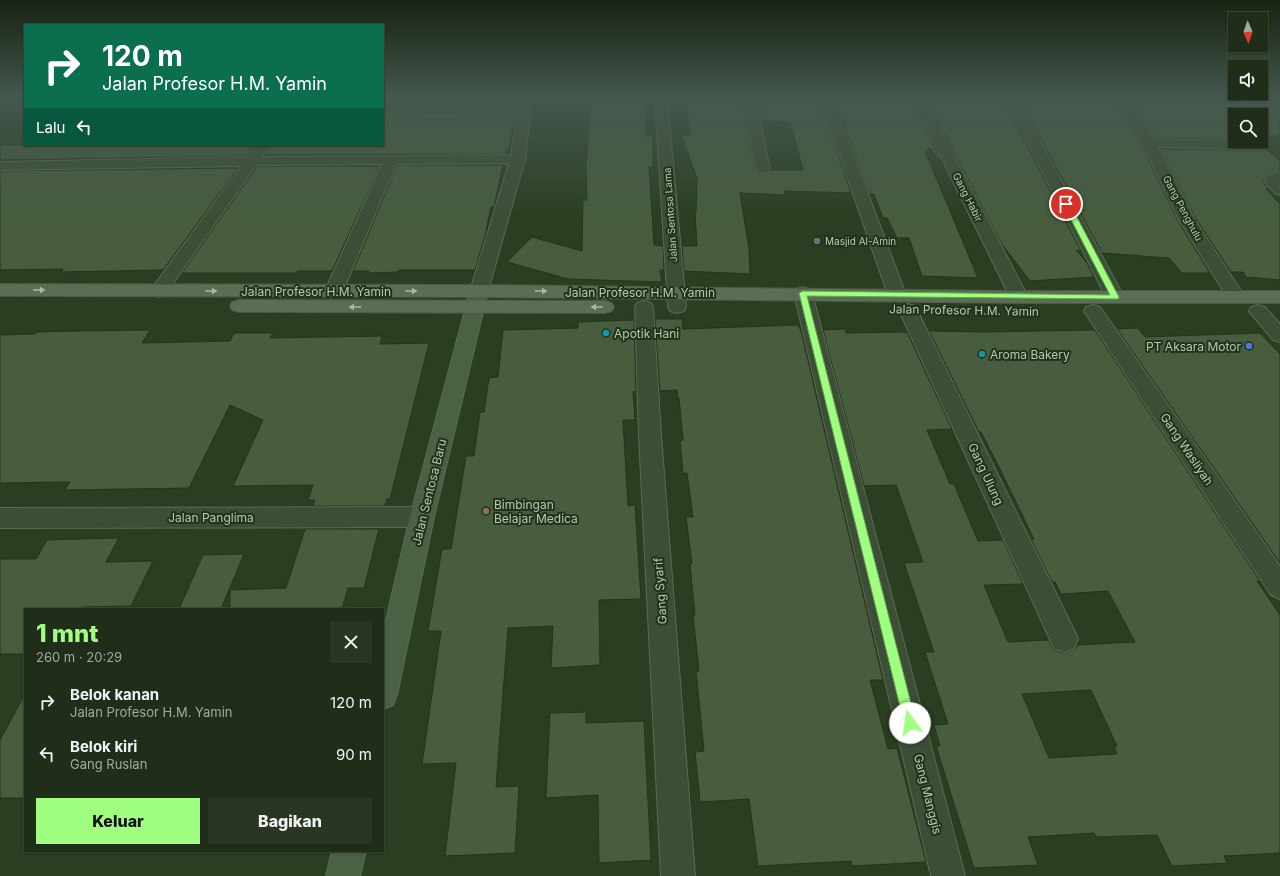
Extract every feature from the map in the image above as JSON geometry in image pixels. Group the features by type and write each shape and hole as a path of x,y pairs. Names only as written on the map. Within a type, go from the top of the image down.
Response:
{"main road":[{"name":"Jalan Profesor H.M. Yamin","path":"0,290 164,298 644,299 903,302 1093,312 1280,312"},
{"name":"Jalan Profesor H.M. Yamin","path":"0,305 164,298 179,291 334,291 477,299"},
{"name":"Jalan Profesor H.M. Yamin","path":"903,302 1019,297 1280,297"}],"street":[{"path":"477,299 518,159 521,139"},
{"name":"Jalan Sentosa Lama","path":"665,139 676,300"},
{"path":"757,139 763,169"},
{"name":"Gang Ulung","path":"841,139 903,302 1064,639"},
{"name":"Gang Habir","path":"939,139 1019,297"},
{"path":"1032,139 1115,297"},
{"name":"Gang Penghulu","path":"1146,139 1187,220 1236,297"},
{"path":"1149,143 1228,146"},
{"path":"164,298 262,146"},
{"path":"0,166 253,161 518,159"},
{"path":"334,291 392,160"},
{"path":"1280,177 1273,178 1272,181 1280,190"},
{"name":"Jalan Sentosa Baru","path":"384,690 422,517 477,299"},
{"name":"Gang Syarif","path":"644,299 650,435 678,876"},
{"name":"Gang Manggis","path":"806,301 948,876"},
{"path":"1258,311 1280,336"},
{"name":"Gang Wasliyah","path":"1093,312 1280,587"},
{"name":"Jalan Panglima","path":"0,518 422,517"},
{"path":"343,876 349,852"}],"building":[{"path":"384,139 511,139 509,149 506,149 505,154 265,155 270,146 384,146"},
{"path":"588,139 653,139 653,167 649,167 654,245 663,246 664,270 660,270 662,282 568,279 507,262 532,237 582,251 583,200 587,200 586,168"},
{"path":"683,139 749,139 755,169 758,173 763,174 768,173 771,170 803,170 795,139 833,139 851,193 784,191 785,195 740,193 749,249 750,274 684,271 682,246 697,246 695,213 697,179"},
{"path":"849,139 931,139 944,167 930,148 925,151 978,278 922,276 909,238 897,238 887,218 883,218 874,194 869,194"},
{"path":"947,139 1024,139 1081,251 1076,250 1087,263 1094,277 1030,281 1001,243"},
{"path":"1041,139 1138,139 1178,221 1210,273 1182,273 1169,258 1102,253"},
{"path":"1190,139 1228,139 1228,140"},
{"path":"0,145 253,146 246,156 0,160"},
{"path":"1266,148 1280,161 1280,172 1268,174 1262,181 1269,189 1266,189 1280,204 1280,280 1246,277 1243,272 1231,272 1196,219 1160,149"},
{"path":"397,165 503,165 494,207 491,207 485,236 475,270 399,270 398,272 368,273 369,271 353,271"},
{"path":"257,166 380,166 332,271 297,271 297,273 182,273"},
{"path":"238,168 163,270 61,272 63,269 0,270 0,171"},
{"path":"655,319 682,319 683,329 798,325 801,331 883,680 870,680 888,749 897,748 926,862 852,866 851,861 758,866 749,799 700,802 695,752 704,751 696,671 699,671 693,615 695,615 690,564 692,564 686,517 693,517 687,473 683,473 680,441 683,440 679,398 677,390 660,391"},
{"path":"634,320 636,391 633,392 635,420 623,420 628,506 635,505 641,599 599,600 600,665 551,668 553,626 508,628 496,787 519,786 515,853 445,856 456,763 422,764 441,631 428,631 442,549 451,549 466,456 474,456 480,412 484,412 489,378 498,377 503,330 578,328 578,322"},
{"path":"1138,328 1145,337 1260,333 1280,354 1280,563 1117,329"},
{"path":"845,329 846,333 907,332 952,429 927,430 950,484 954,484 978,541 1003,540 1023,584 984,585 1008,642 1049,640 1053,649 1063,653 1075,649 1077,645 1135,642 1108,591 1061,594 1055,582 1052,582 1031,539 1034,539 999,467 981,432 979,432 929,331 985,332 1095,330 1260,581 1257,581 1280,615 1280,853 1224,856 1227,863 1172,866 1157,835 1096,837 1094,833 1028,837 1038,865 974,868 936,746 940,746 934,725 948,724 925,652 934,652 904,563 923,562 896,485 864,486 823,330","holes":["1091,690 1117,746 1114,746 1117,754 1049,758 1022,694"]},
{"path":"150,330 142,343 230,341 234,333 273,333 270,338 382,336 380,344 429,343 390,499 387,499 385,506 313,506 315,500 308,500 313,485 233,486 263,420 230,405 189,488 65,490 70,482 0,483 0,335 35,334 37,332"},
{"path":"305,529 379,529 364,588 348,588 342,608 230,608 230,590 286,588"},
{"path":"119,538 106,562 153,561 131,606 24,608 24,654 0,654 0,559 36,559 47,540"},
{"path":"244,554 221,608 179,608 203,555"},
{"path":"24,696 24,798 0,798 0,740"},
{"path":"586,712 586,723 644,721 651,860 599,863 598,795 546,798 550,713"}],"place":[{"name":"Masjid Al-Amin","path":"817,241"},
{"name":"Apotik Hani","path":"606,333"},
{"name":"PT Aksara Motor","path":"1249,346"},
{"name":"Aroma Bakery","path":"982,354"},
{"name":"Bimbingan Belajar Medica","path":"486,511"}],"route":[{"path":"910,723 803,293 1019,297 1115,297 1066,204"}]}
